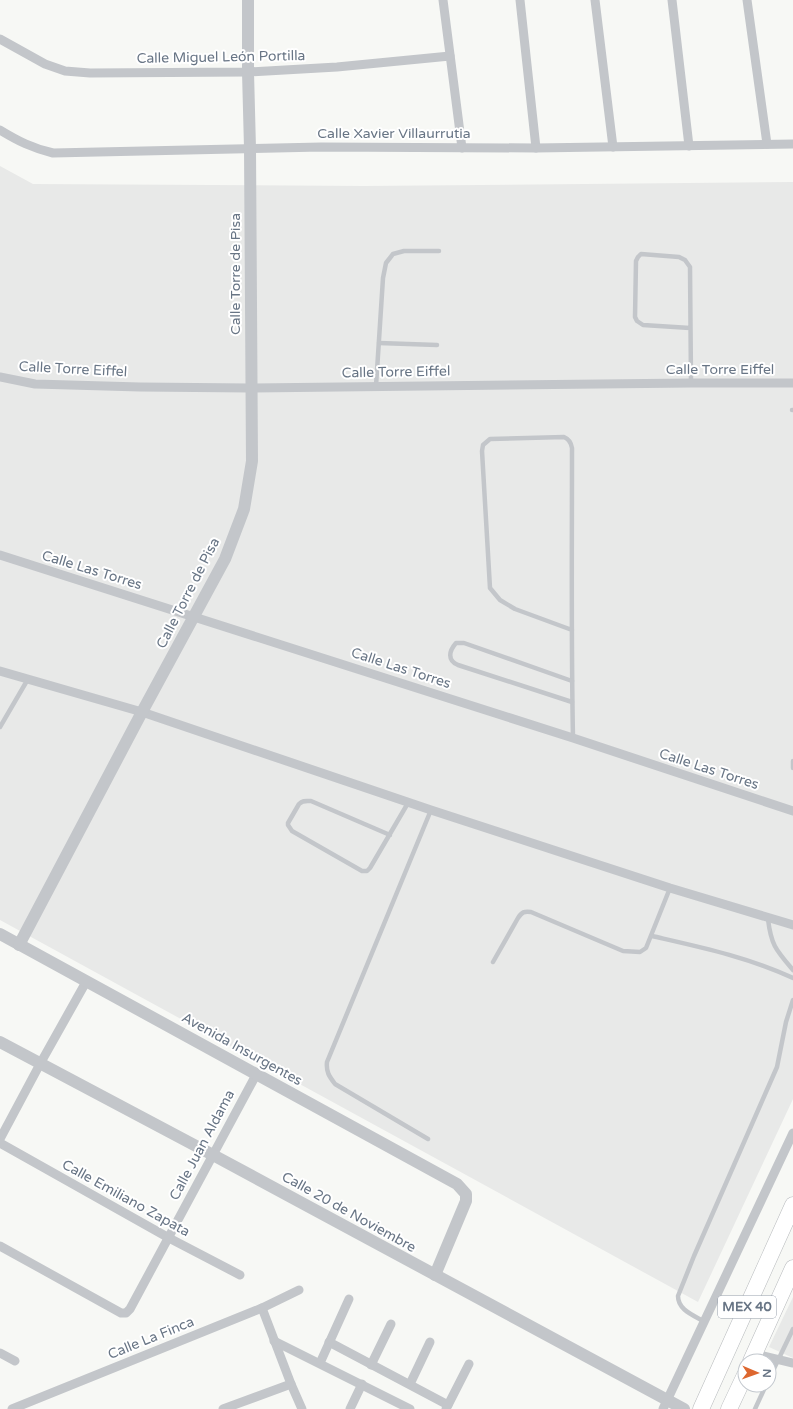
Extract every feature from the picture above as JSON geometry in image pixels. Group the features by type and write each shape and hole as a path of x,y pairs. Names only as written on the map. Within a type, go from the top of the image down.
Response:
{"highway":[{"name":"MEX 40","path":"701,1409 793,1205"},
{"name":"MEX 40","path":"755,1353 793,1268"},
{"path":"729,1409 737,1392"}],"street":[{"name":"Calle Torre de Pisa","path":"19,945 142,712 226,559 244,509 252,461 250,388 250,148 248,0"},
{"path":"443,0 462,148"},
{"path":"520,0 536,148"},
{"path":"595,0 613,147"},
{"path":"672,0 689,146"},
{"path":"747,0 767,144"},
{"name":"Calle Miguel León Portilla","path":"0,39 46,64 65,71 90,73 248,72 337,67 450,56"},
{"name":"Calle Xavier Villaurrutia","path":"0,130 16,140 37,149 53,153 400,146 536,148 793,144"},
{"name":"Calle Torre Eiffel","path":"0,378 35,384 250,388 793,383"},
{"name":"Calle Las Torres","path":"0,555 572,738 793,811"},
{"path":"0,671 142,712 431,810 670,888 793,925"},
{"name":"Avenida Insurgentes","path":"0,934 457,1184 466,1194 466,1201 435,1275"},
{"path":"0,1139 86,982"},
{"name":"Calle 20 de Noviembre","path":"0,1042 435,1275 666,1404 684,1409"},
{"name":"Calle Juan Aldama","path":"0,1246 121,1313 126,1313 130,1309 169,1238 256,1074"},
{"path":"666,1404 793,1133"},
{"name":"Calle Emiliano Zapata","path":"0,1143 169,1238 240,1275"},
{"name":"Calle La Finca","path":"12,1409 262,1308 299,1290"},
{"path":"320,1363 349,1299"},
{"path":"262,1308 302,1409"},
{"path":"371,1365 391,1324"},
{"path":"274,1341 362,1384 399,1407 410,1409"},
{"path":"329,1342 410,1384 447,1407 469,1364"},
{"path":"410,1384 430,1342"},
{"path":"0,1352 15,1361"},
{"path":"778,1360 793,1363"},
{"path":"223,1409 240,1406 291,1384"},
{"path":"350,1409 362,1384"}],"lane":[{"path":"376,386 383,278 386,264 392,254 404,251 439,251"},
{"path":"690,328 642,325 637,321 635,317 636,261 641,254 679,257 686,260 690,267 690,328 690,383"},
{"path":"379,343 437,345"},
{"path":"572,630 515,609 500,600 490,588 482,451 483,444 490,439 564,437 571,442 572,456 572,630 572,681 572,702 572,738"},
{"path":"572,681 464,643 456,643 452,648 450,658 452,662 458,665 572,702"},
{"path":"0,728 28,679"},
{"path":"793,761 793,768"},
{"path":"390,835 311,801 302,801 288,823 288,826 292,831 362,871 367,871 390,835 408,802"},
{"path":"428,1139 335,1084 329,1077 326,1070 327,1062 431,810"},
{"path":"493,962 521,913 526,912 531,912 623,951 640,952 646,948 652,936 670,888"},
{"path":"768,918 770,936 774,946 793,970"},
{"path":"652,936 718,951 793,978"},
{"path":"705,1322 682,1308 679,1305 678,1296 694,1256 777,1068 786,1022 793,1000"},
{"path":"778,1360 793,1329"},
{"path":"755,1409 762,1393"}],"shaded area":[{"path":"0,166 33,184 364,186 793,182 793,1099 698,1302 0,920"},
{"path":"793,1297 793,1358 769,1347"}]}
